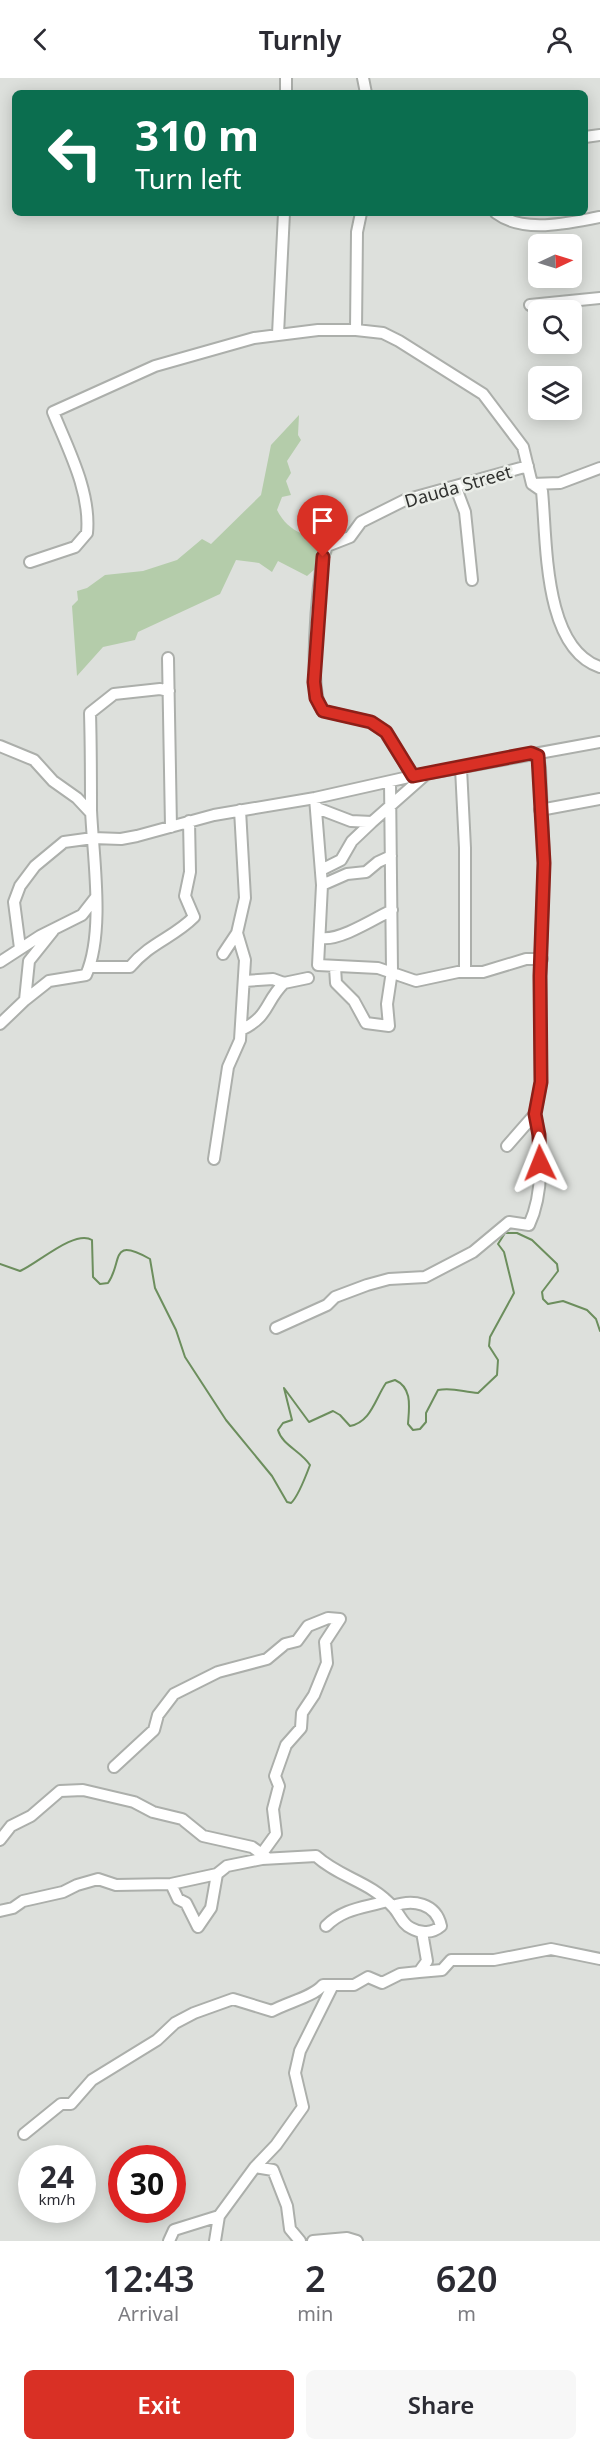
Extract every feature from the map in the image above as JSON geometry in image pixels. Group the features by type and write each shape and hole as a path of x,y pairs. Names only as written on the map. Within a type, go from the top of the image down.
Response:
{"street":[{"path":"278,334 284,216"},
{"path":"356,330 357,232 360,216"},
{"path":"500,216 507,221 525,226 600,217"},
{"path":"580,300 600,298"},
{"path":"30,562 75,548 87,533 84,500 75,467 53,412 155,366 278,334 356,330 383,333 483,394 523,447 532,484 542,491 550,576 559,620 565,637 576,653 585,662 600,667"},
{"name":"Dauda Street","path":"413,776 386,732 371,722 323,711 319,707 314,682 320,574 327,546 350,537 361,522 405,500 456,488 528,466"},
{"name":"Dauda Street","path":"532,484 560,483 600,468"},
{"path":"456,488 465,512 472,580"},
{"path":"168,658 171,826"},
{"path":"2,1021 49,981 86,975 90,967 96,897 91,813 90,713 114,694 160,689 169,691"},
{"path":"20,948 14,903 20,886 35,866 64,842 93,838 120,839 161,832 171,826 240,810 316,803 413,776 600,742"},
{"path":"0,746 34,760 53,781 77,798 91,813"},
{"path":"276,1328 327,1305 335,1297 367,1286 389,1279 425,1277 473,1252 509,1222 530,1225 536,1212 540,1163 539,1135 535,1114 541,1082 540,988 544,863 540,768 538,756 531,753"},
{"path":"461,768 465,848 465,972"},
{"path":"321,870 340,861 352,841 426,774"},
{"path":"335,967 336,983 354,1001 366,1023 389,1026 387,1004 392,971 390,782"},
{"path":"540,810 600,799"},
{"path":"316,803 322,885 318,965 392,971 416,981 465,972 483,972 526,959 542,960"},
{"path":"316,803 351,821 372,822"},
{"path":"222,954 237,933 245,898 240,810"},
{"path":"90,967 130,968 144,951 183,928 194,917 185,896 190,872 189,821"},
{"path":"322,885 347,874 366,872 378,861 391,856"},
{"path":"0,962 20,948 82,915 96,897"},
{"path":"321,938 328,939 347,933 392,910"},
{"path":"26,1000 29,961 53,931"},
{"path":"214,1159 228,1067 240,1040 245,960 237,933"},
{"path":"244,981 273,980 284,983 308,978"},
{"path":"241,1030 267,1012 274,994 284,983"},
{"path":"507,1146 535,1114"},
{"path":"114,1767 154,1730 158,1715 174,1694 218,1672 267,1659 285,1644 297,1641 309,1626 328,1618 342,1617 325,1642 327,1663 314,1695 302,1713 301,1728 286,1745 275,1776 279,1786 273,1809 276,1834 264,1857"},
{"path":"0,1840 11,1826 31,1816 60,1791 83,1790 135,1802 153,1812 182,1819 204,1836 252,1847 264,1857"},
{"path":"0,1911 13,1908 23,1901 63,1892 98,1879 116,1885 171,1884 217,1874 227,1866 264,1857 316,1856 327,1866 368,1884 390,1904 409,1928 422,1932 435,1931 441,1926 440,1918 430,1906 417,1903 390,1904 369,1903 359,1910 346,1911 326,1926"},
{"path":"171,1884 178,1899 186,1903 198,1928 211,1908 217,1874"},
{"path":"419,1972 427,1961 422,1932"},
{"path":"24,2133 61,2104 70,2104 92,2080 157,2040 175,2023 194,2013 233,1999 272,2011 293,1999 316,1993 323,1985 332,1987 354,1985 368,1977 382,1983 400,1974 442,1970 451,1960 494,1960 551,1949 600,1959"},
{"path":"215,2241 219,2216 255,2167 276,2145 303,2107 295,2073 300,2051 332,1987"},
{"path":"255,2167 273,2170 287,2206 290,2229 300,2241"},
{"path":"169,2241 174,2230 219,2216"},
{"path":"313,2241 347,2238 357,2241"}],"green space":[{"path":"299,415 298,435 301,440 287,461 291,473 286,481 291,495 282,497 277,510 294,529 334,543 332,554 307,576 278,561 272,572 259,563 236,560 220,594 138,632 135,640 103,647 77,676 72,606 78,600 77,591 87,588 105,575 143,571 177,560 202,539 211,544 261,495 271,445"}],"waterway":[{"path":"0,1264 20,1271 66,1243 85,1238 92,1240 93,1277 100,1284 108,1283 119,1254 123,1251 128,1250 150,1259 155,1288 176,1330 185,1357 226,1420 272,1476 287,1502 291,1503 310,1465 283,1440 278,1430 283,1423 292,1420 284,1388 309,1422 333,1411 350,1426 357,1424 368,1415 386,1383 395,1380 405,1388 407,1393 409,1399 408,1424 413,1430 420,1429 426,1422 426,1413 438,1390 453,1389 478,1393 497,1375 498,1360 489,1346 490,1337 514,1293 504,1252 498,1244 505,1233 517,1233 532,1240 557,1264 558,1271 542,1292 543,1299 548,1304 563,1301 587,1310 596,1319 600,1331"}],"route":[{"path":"323,557 318,591 314,682 316,698 323,711 353,716 371,722 386,732 413,776 531,753 538,756 544,863 539,1022 541,1082 535,1114 539,1135 540,1163"}]}
